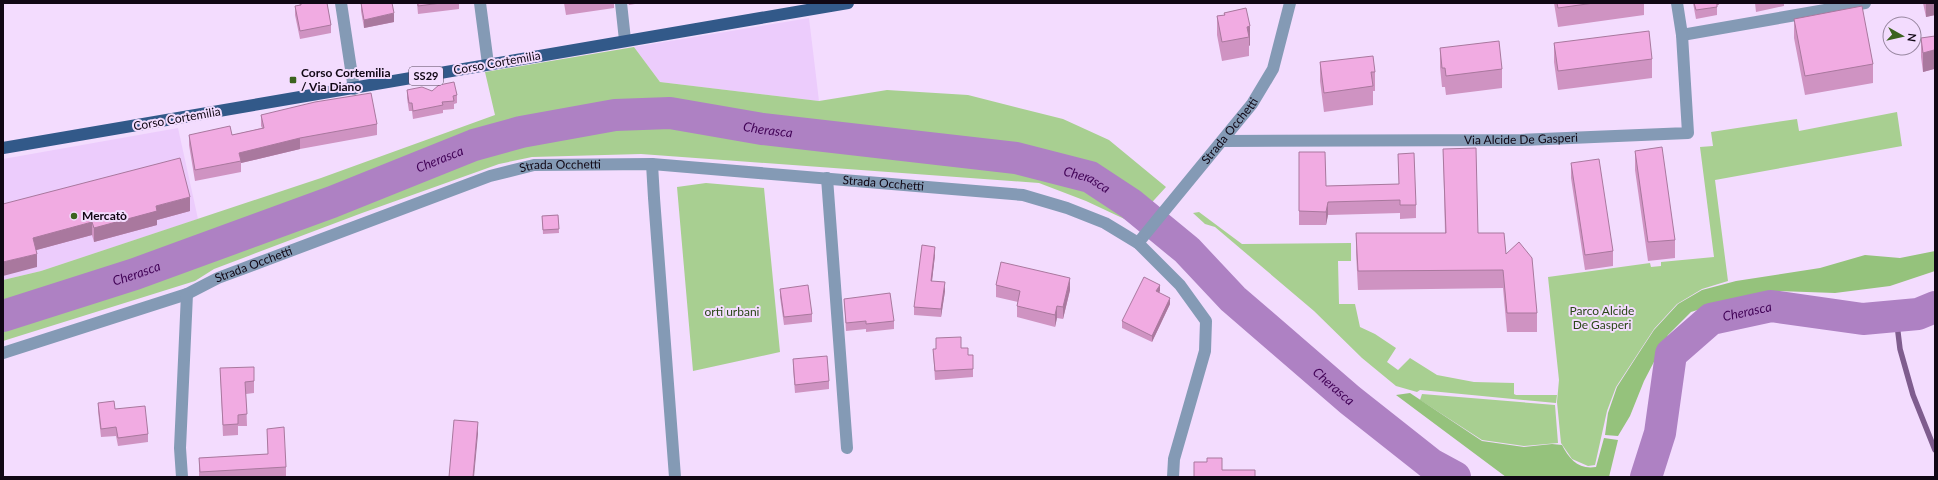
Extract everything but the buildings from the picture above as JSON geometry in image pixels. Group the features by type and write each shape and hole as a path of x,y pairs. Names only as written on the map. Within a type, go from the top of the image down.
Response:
{"main road":[{"name":"Corso Cortemilia","path":"3,148 354,89 625,40 848,3"}],"street":[{"path":"341,3 354,89"},
{"path":"480,3 488,64"},
{"path":"621,3 625,40"},
{"name":"Strada Occhetti","path":"1138,243 1252,104 1273,69 1290,3"},
{"name":"Via Alcide De Gasperi","path":"1223,141 1521,140 1688,132 1682,35 1677,3"},
{"path":"1682,35 1865,3"},
{"path":"652,164 675,477"},
{"name":"Strada Occhetti","path":"3,353 187,294 218,278 490,176 534,165 652,164 1023,195 1067,208 1105,223 1138,243 1180,285 1206,321 1204,350 1174,459 1173,477"},
{"path":"827,178 847,448"},
{"path":"182,477 180,448 187,294"}],"shaded area":[{"path":"809,18 819,101 660,82 634,47"},
{"path":"178,128 198,219 41,271 3,280 3,159"}],"green space":[{"path":"634,47 660,82 819,101 887,90 968,95 1063,119 1109,140 1166,187 1133,223 1086,201 1039,183 641,154 532,157 499,164 362,213 214,269 195,281 3,341 3,280 41,271 321,178 495,115 485,72"},
{"name":"Parco Alcide De Gasperi","path":"1897,112 1902,146 1715,180 1728,281 1702,289 1677,304 1654,329 1616,387 1607,411 1595,465 1588,466 1572,459 1561,443 1557,402 1559,380 1548,277 1650,263 1651,267 1661,266 1661,262 1714,257 1700,147 1713,146 1711,132 1797,119 1799,131"},
{"name":"orti urbani","path":"706,183 764,188 780,352 693,371 677,187"},
{"path":"1199,212 1242,244 1351,243 1351,261 1338,261 1339,304 1355,304 1360,327 1375,334 1396,348 1387,362 1398,370 1410,358 1437,375 1474,382 1514,383 1514,394 1516,395 1557,395 1556,403 1420,390 1417,392 1396,386 1362,358 1314,311 1215,227 1205,224 1193,213"},
{"path":"1935,251 1935,271 1890,286 1835,293 1777,291 1723,302 1691,312 1668,335 1644,381 1630,416 1618,436 1605,435 1608,413 1617,387 1654,330 1678,304 1702,290 1736,281 1820,268 1865,255 1900,258"},
{"path":"1410,393 1482,441 1524,447 1552,444 1562,445 1571,459 1584,467 1596,467 1604,438 1618,440 1609,477 1506,477 1396,395"},
{"path":"1422,394 1555,405 1558,443 1524,446 1482,440 1420,400"}],"waterway":[{"name":"Cherasca","path":"3,316 135,274 332,202 474,145 521,132 615,115 670,113 762,129 1016,158 1090,177 1131,204 1187,250 1233,299 1350,400 1431,464 1455,477"},
{"name":"Cherasca","path":"1646,477 1660,433 1671,354 1711,319 1771,306 1863,319 1918,314 1935,307"},
{"path":"1896,316 1900,349 1913,395 1935,450"}],"place":[{"name":"Corso Cortemilia / Via Diano","path":"293,80"},
{"name":"Mercatò","path":"74,216"}]}
